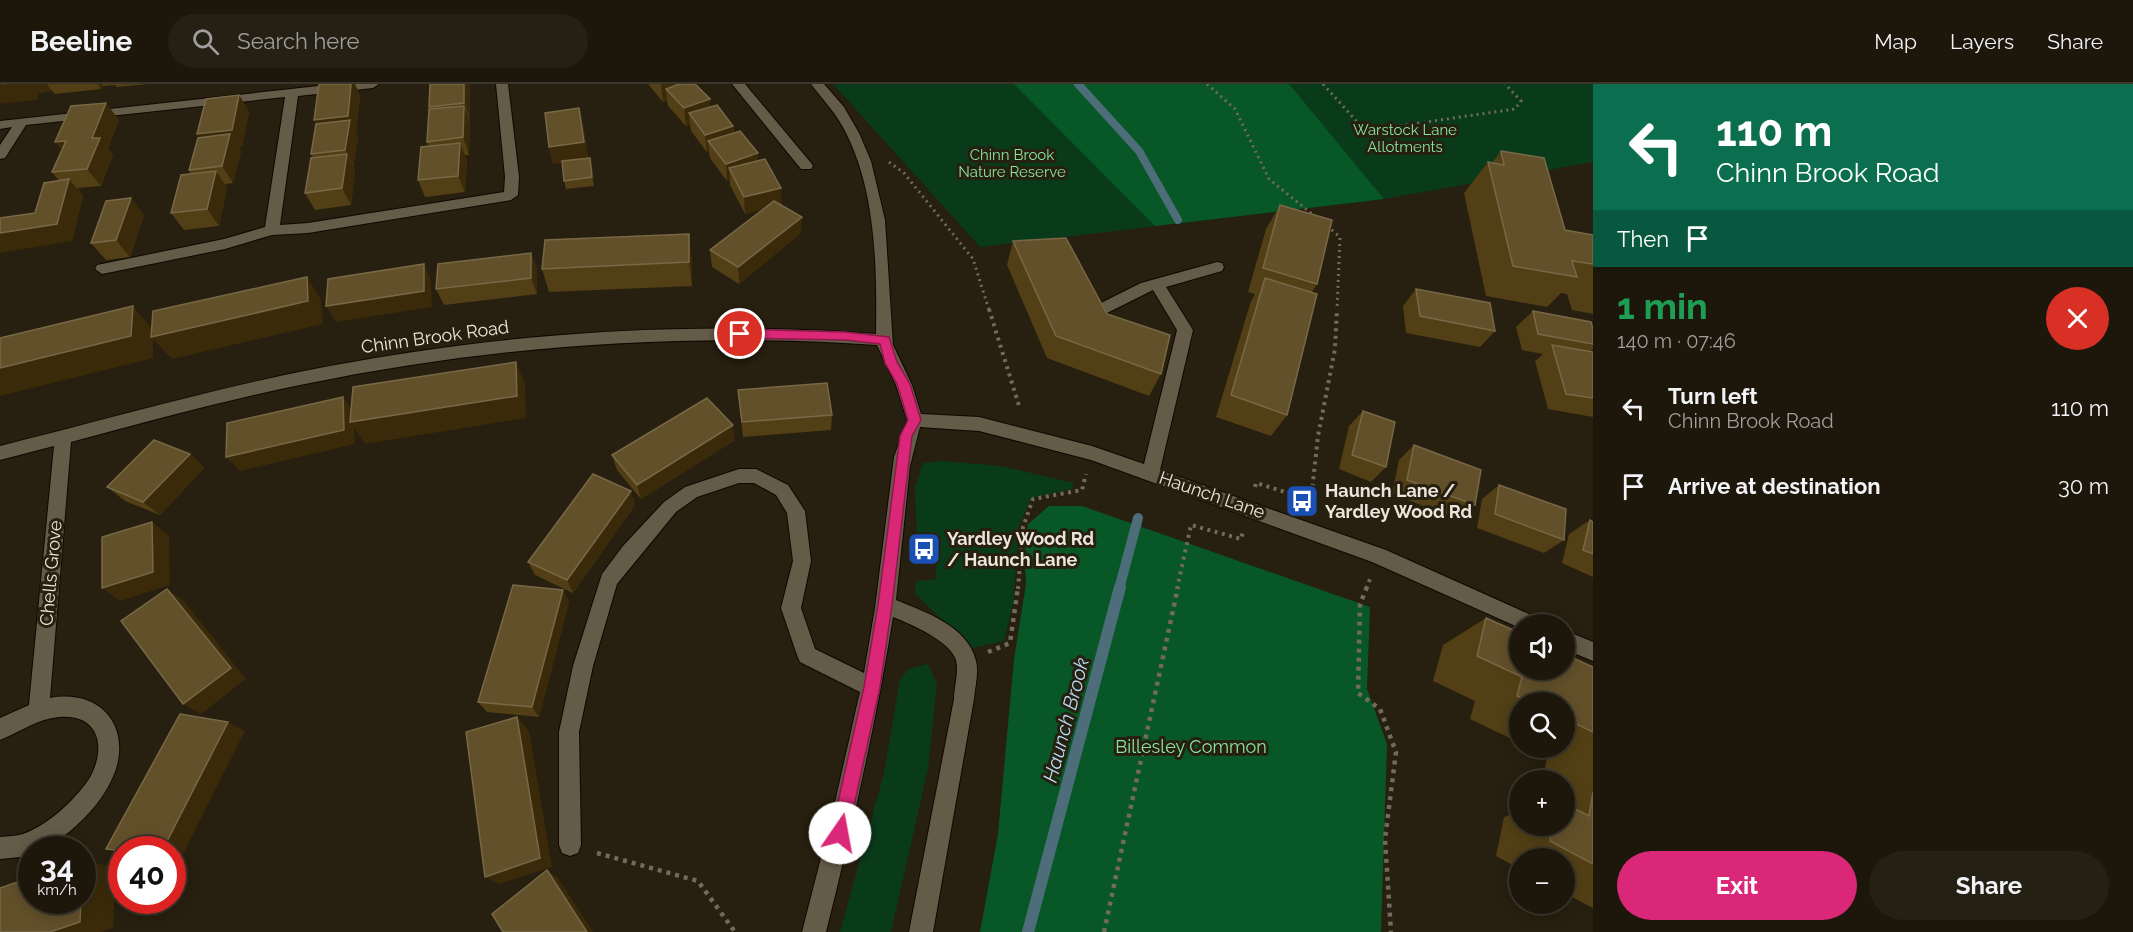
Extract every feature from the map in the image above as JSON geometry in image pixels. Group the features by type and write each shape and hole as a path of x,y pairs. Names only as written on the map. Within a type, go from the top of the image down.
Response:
{"street":[{"path":"0,125 373,84"},
{"path":"102,269 225,244 272,230 308,228 511,195 512,177 502,84"},
{"path":"738,84 806,166"},
{"path":"813,932 840,833 872,687 885,605 906,436 915,420 903,384 891,363 884,340 878,217 870,174 859,141 845,116 817,84"},
{"path":"272,230 292,92"},
{"path":"0,154 22,121"},
{"path":"1102,309 1157,284 1217,267"},
{"path":"1150,474 1185,330 1157,284"},
{"name":"Chinn Brook Road","path":"0,453 224,395 374,365 469,350 569,339 719,333 834,336 884,340"},
{"name":"Haunch Lane","path":"915,420 979,424 1092,453 1379,556 1509,614"},
{"name":"Chells Grove","path":"39,709 63,438"},
{"path":"570,845 569,732 583,666 609,580 630,552 670,507 691,492 739,476 756,476 782,490 796,511 801,561 791,608 807,655 872,687"},
{"path":"885,605 922,620 956,643 966,661 964,699 921,932"},
{"path":"1575,644 1593,652"},
{"path":"0,730 13,720 39,709 62,705 81,708 97,717 106,732 109,750 104,772 92,794 73,815 50,832 22,845 0,848"}],"path":[{"path":"1207,84 1235,109 1269,179 1340,237 1335,349 1318,436 1311,500"},
{"path":"1323,84 1360,125 1371,130 1515,109 1521,101 1505,84"},
{"path":"859,141 904,173 973,259 1028,436"},
{"path":"966,661 1010,643 1017,605 1023,527 1034,499 1082,490 1092,453"},
{"path":"1104,932 1191,525"},
{"path":"1379,556 1360,604 1358,693 1380,709 1396,752 1385,839 1391,932"},
{"path":"570,845 698,881 735,932"}],"green space":[{"name":"Chinn Brook Nature Reserve","path":"833,84 1593,84 1593,162 1384,199 980,247"},
{"path":"1014,84 1289,84 1384,199 1155,226"},
{"path":"943,461 1001,466 1074,483 1072,489 1031,498 1019,526 1013,604 1004,641 972,648 915,594 916,581 936,579 937,546 917,541 915,487 923,463"},
{"name":"Billesley Common","path":"1049,506 1082,506 1370,607 1367,689 1387,744 1381,932 980,932 998,834 1014,659 1026,584 1024,552 1028,524"},
{"path":"928,664 937,684 928,769 891,932 840,932 884,773 900,679 909,669"}],"building":[{"path":"319,84 351,84 348,116 314,120"},
{"path":"430,84 464,84 464,103 429,107"},
{"path":"679,84 695,84 710,99 684,108 666,89"},
{"path":"239,95 232,130 197,134 206,99"},
{"path":"106,103 92,138 100,138 87,169 52,172 66,141 55,142 71,106"},
{"path":"717,105 733,126 705,135 689,113"},
{"path":"464,106 463,137 427,142 429,109"},
{"path":"579,108 584,142 549,147 545,113"},
{"path":"350,120 345,150 311,154 316,124"},
{"path":"740,131 758,153 726,164 708,141"},
{"path":"230,134 222,166 189,170 198,138"},
{"path":"460,143 458,176 418,180 421,147"},
{"path":"1501,151 1544,158 1565,230 1593,235 1593,264 1572,261 1577,277 1513,266 1488,162 1504,165"},
{"path":"347,154 342,188 305,193 311,158"},
{"path":"590,158 592,177 564,181 562,161"},
{"path":"765,159 781,188 744,197 729,168"},
{"path":"216,171 207,209 171,213 181,175"},
{"path":"69,179 57,224 0,233 0,218 35,213 44,183"},
{"path":"131,198 116,240 91,243 106,201"},
{"path":"774,201 802,217 738,267 710,250"},
{"path":"1280,205 1332,220 1317,284 1263,268"},
{"path":"689,234 689,262 542,269 545,240"},
{"path":"1066,238 1107,314 1170,335 1161,374 1056,336 1013,241"},
{"path":"531,253 531,278 436,289 438,264"},
{"path":"424,264 424,291 326,306 328,279"},
{"path":"307,277 308,301 151,337 153,311"},
{"path":"1265,278 1317,294 1287,415 1231,395"},
{"path":"1416,289 1490,303 1495,331 1420,316"},
{"path":"133,306 131,336 0,368 0,338"},
{"path":"1533,311 1591,322 1593,344 1538,334"},
{"path":"1552,345 1593,352 1593,398 1566,394"},
{"path":"516,362 517,396 350,422 353,387"},
{"path":"827,383 832,415 742,422 738,390"},
{"path":"343,397 344,430 226,457 227,423"},
{"path":"707,398 733,425 637,485 612,455"},
{"path":"1363,411 1395,422 1386,467 1352,455"},
{"path":"154,440 190,454 143,502 107,487"},
{"path":"1414,445 1481,470 1475,505 1407,480"},
{"path":"593,474 631,491 567,580 528,562"},
{"path":"1499,485 1566,509 1564,540 1495,514"},
{"path":"1590,520 1593,522 1593,554 1583,550"},
{"path":"152,522 153,572 102,588 102,537"},
{"path":"513,585 563,590 532,707 478,702"},
{"path":"167,589 231,668 183,704 121,621"},
{"path":"1486,618 1509,628 1509,671 1477,656"},
{"path":"1575,659 1593,667 1593,732 1575,723 1575,692 1518,692 1521,680 1575,680"},
{"path":"180,714 228,722 170,836 113,836"},
{"path":"517,717 540,858 485,877 466,732"},
{"path":"1593,792 1593,864 1575,854 1575,848 1563,848 1550,841 1551,836 1575,836 1575,809 1589,816"},
{"path":"547,870 587,932 503,932 492,914"},
{"path":"18,882 18,914 80,914 80,922 50,932 0,932 0,888"}],"waterway":[{"name":"Haunch Brook","path":"1078,84 1139,151 1178,220"},
{"name":"Haunch Brook","path":"1119,589 1138,518"},
{"name":"Haunch Brook","path":"1028,932 1120,587"}],"place":[{"name":"Haunch Lane / Yardley Wood Rd","path":"1302,501"},
{"name":"Yardley Wood Rd / Haunch Lane","path":"924,549"}],"route":[{"path":"740,334 802,334 884,340 891,363 903,384 915,420 906,436 885,605 872,687 840,833"}],"park label":[{"name":"Warstock Lane Allotments","path":"1405,138"}]}
